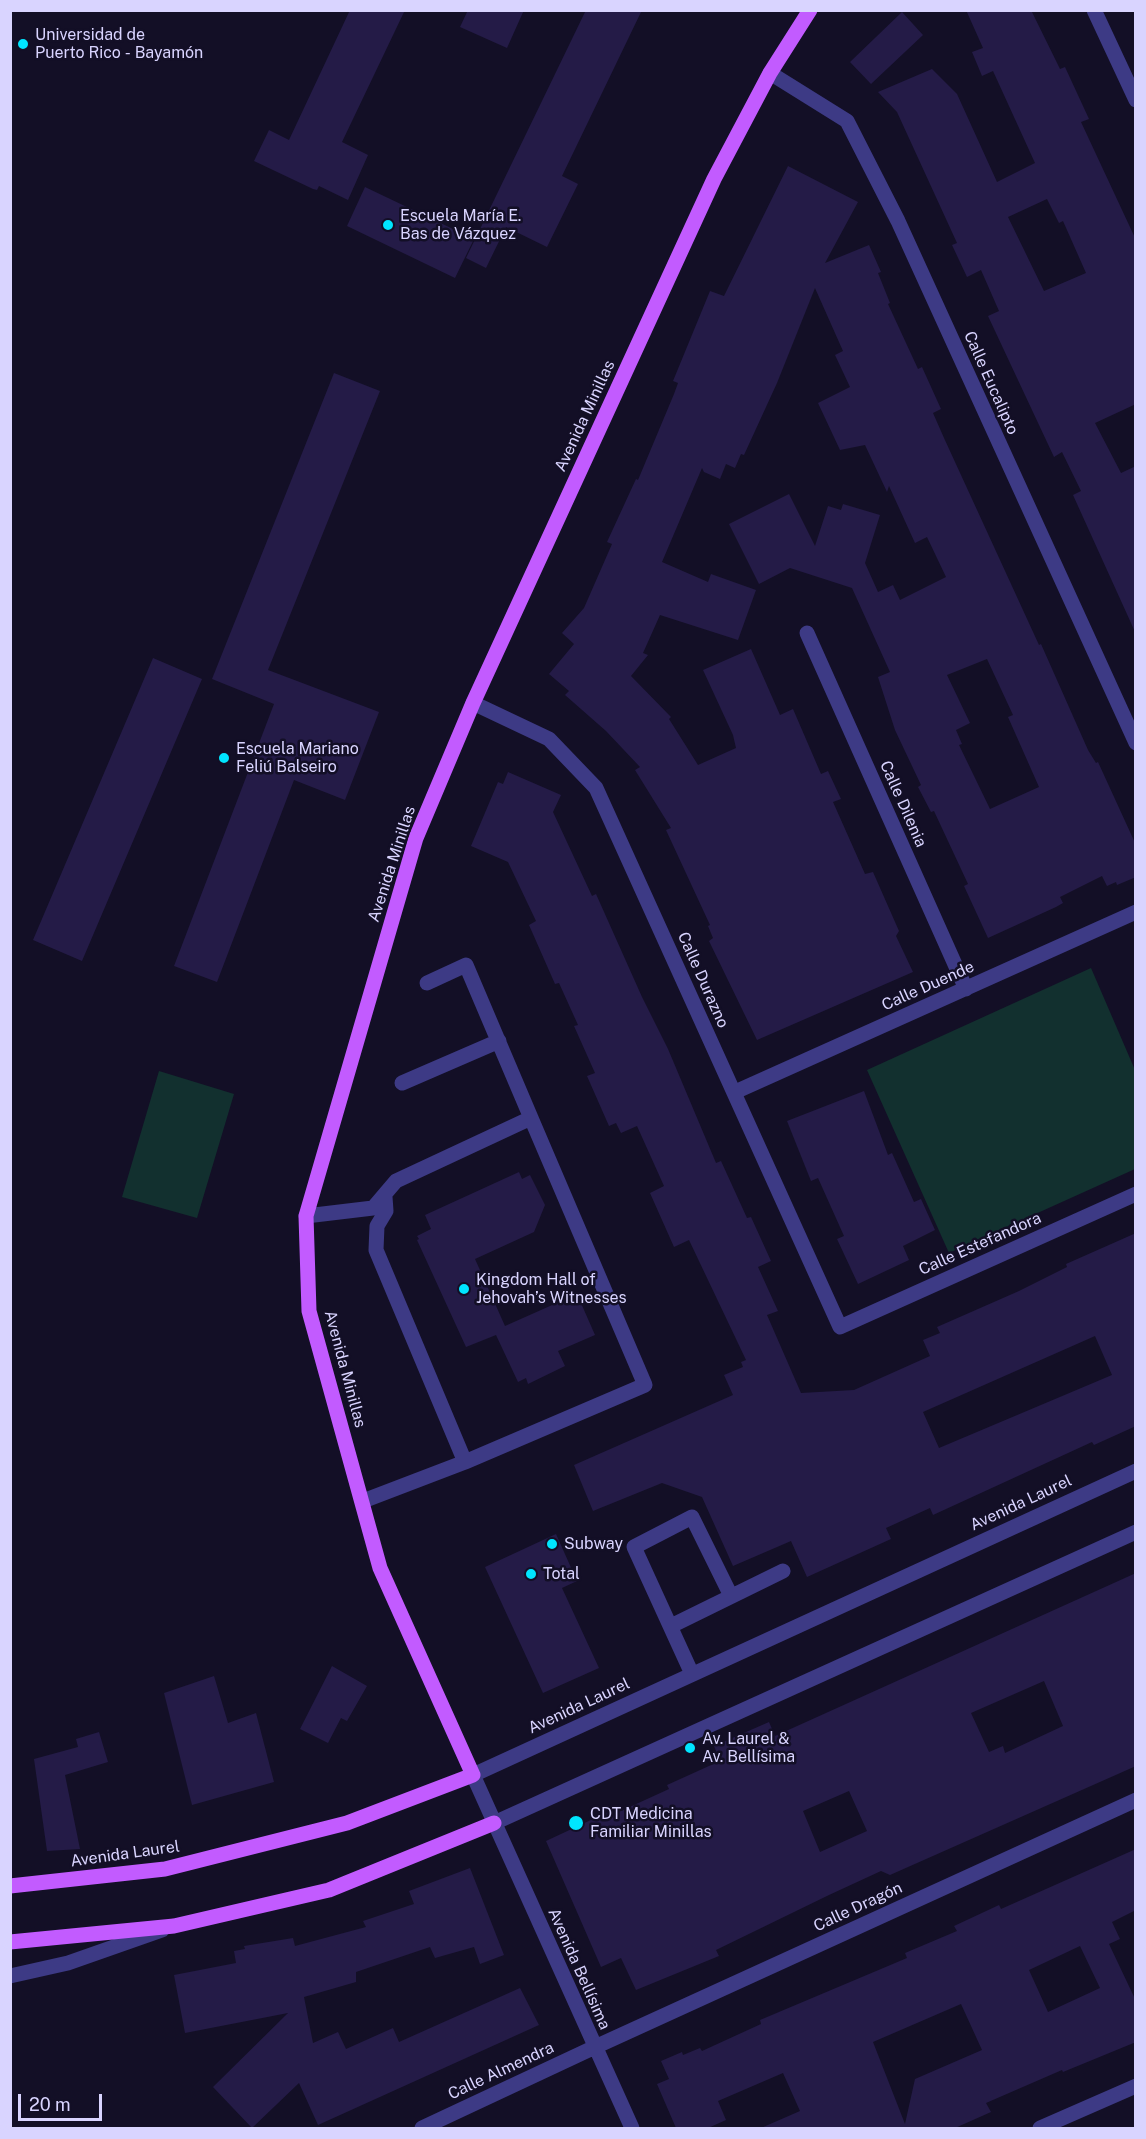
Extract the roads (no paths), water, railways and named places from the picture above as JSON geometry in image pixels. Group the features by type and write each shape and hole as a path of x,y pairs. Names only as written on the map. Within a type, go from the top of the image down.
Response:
{"main road":[{"name":"Avenida Minillas","path":"473,1774 380,1568 309,1311 306,1216 416,838 472,703 714,178 770,73 810,10"},
{"name":"Avenida Laurel","path":"10,1886 165,1869 347,1823 473,1774"},
{"path":"10,1942 174,1926 329,1890 494,1823"}],"street":[{"path":"1094,10 1136,100"},
{"name":"Calle Eucalipto","path":"770,73 847,121 898,221 1136,743"},
{"name":"Calle Dilenia","path":"807,633 966,989"},
{"name":"Calle Durazno","path":"472,703 549,739 596,788 840,1327"},
{"name":"Calle Duende","path":"735,1092 1136,912"},
{"path":"363,1501 465,1462 645,1385 466,965 427,983"},
{"path":"402,1083 499,1041"},
{"path":"306,1216 374,1208 396,1181 531,1118"},
{"name":"Calle Estefandora","path":"840,1327 1136,1194"},
{"path":"385,1197 386,1211 377,1226 376,1250 465,1462"},
{"name":"Avenida Laurel","path":"473,1774 1136,1470"},
{"path":"692,1674 634,1546 692,1517 731,1596"},
{"path":"494,1823 1136,1532"},
{"path":"671,1626 783,1571"},
{"name":"Avenida Bellísima","path":"473,1774 632,2128"},
{"name":"Calle Dragón","path":"595,2047 1136,1800"},
{"path":"10,1976 68,1963 174,1926"},
{"name":"Calle Almendra","path":"422,2128 595,2047"},
{"path":"1040,2128 1136,2086"}],"place":[{"name":"Universidad de Puerto Rico - Bayamón","path":"23,44"},
{"name":"Escuela María E. Bas de Vázquez","path":"388,225"},
{"name":"Escuela Mariano Feliú Balseiro","path":"224,758"},
{"name":"Kingdom Hall of Jehovah’s Witnesses","path":"464,1289"},
{"name":"Subway","path":"552,1544"},
{"name":"Total","path":"531,1574"},
{"name":"Av. Laurel & Av. Bellísima","path":"690,1748"},
{"name":"CDT Medicina Familiar Minillas","path":"576,1823"}]}
